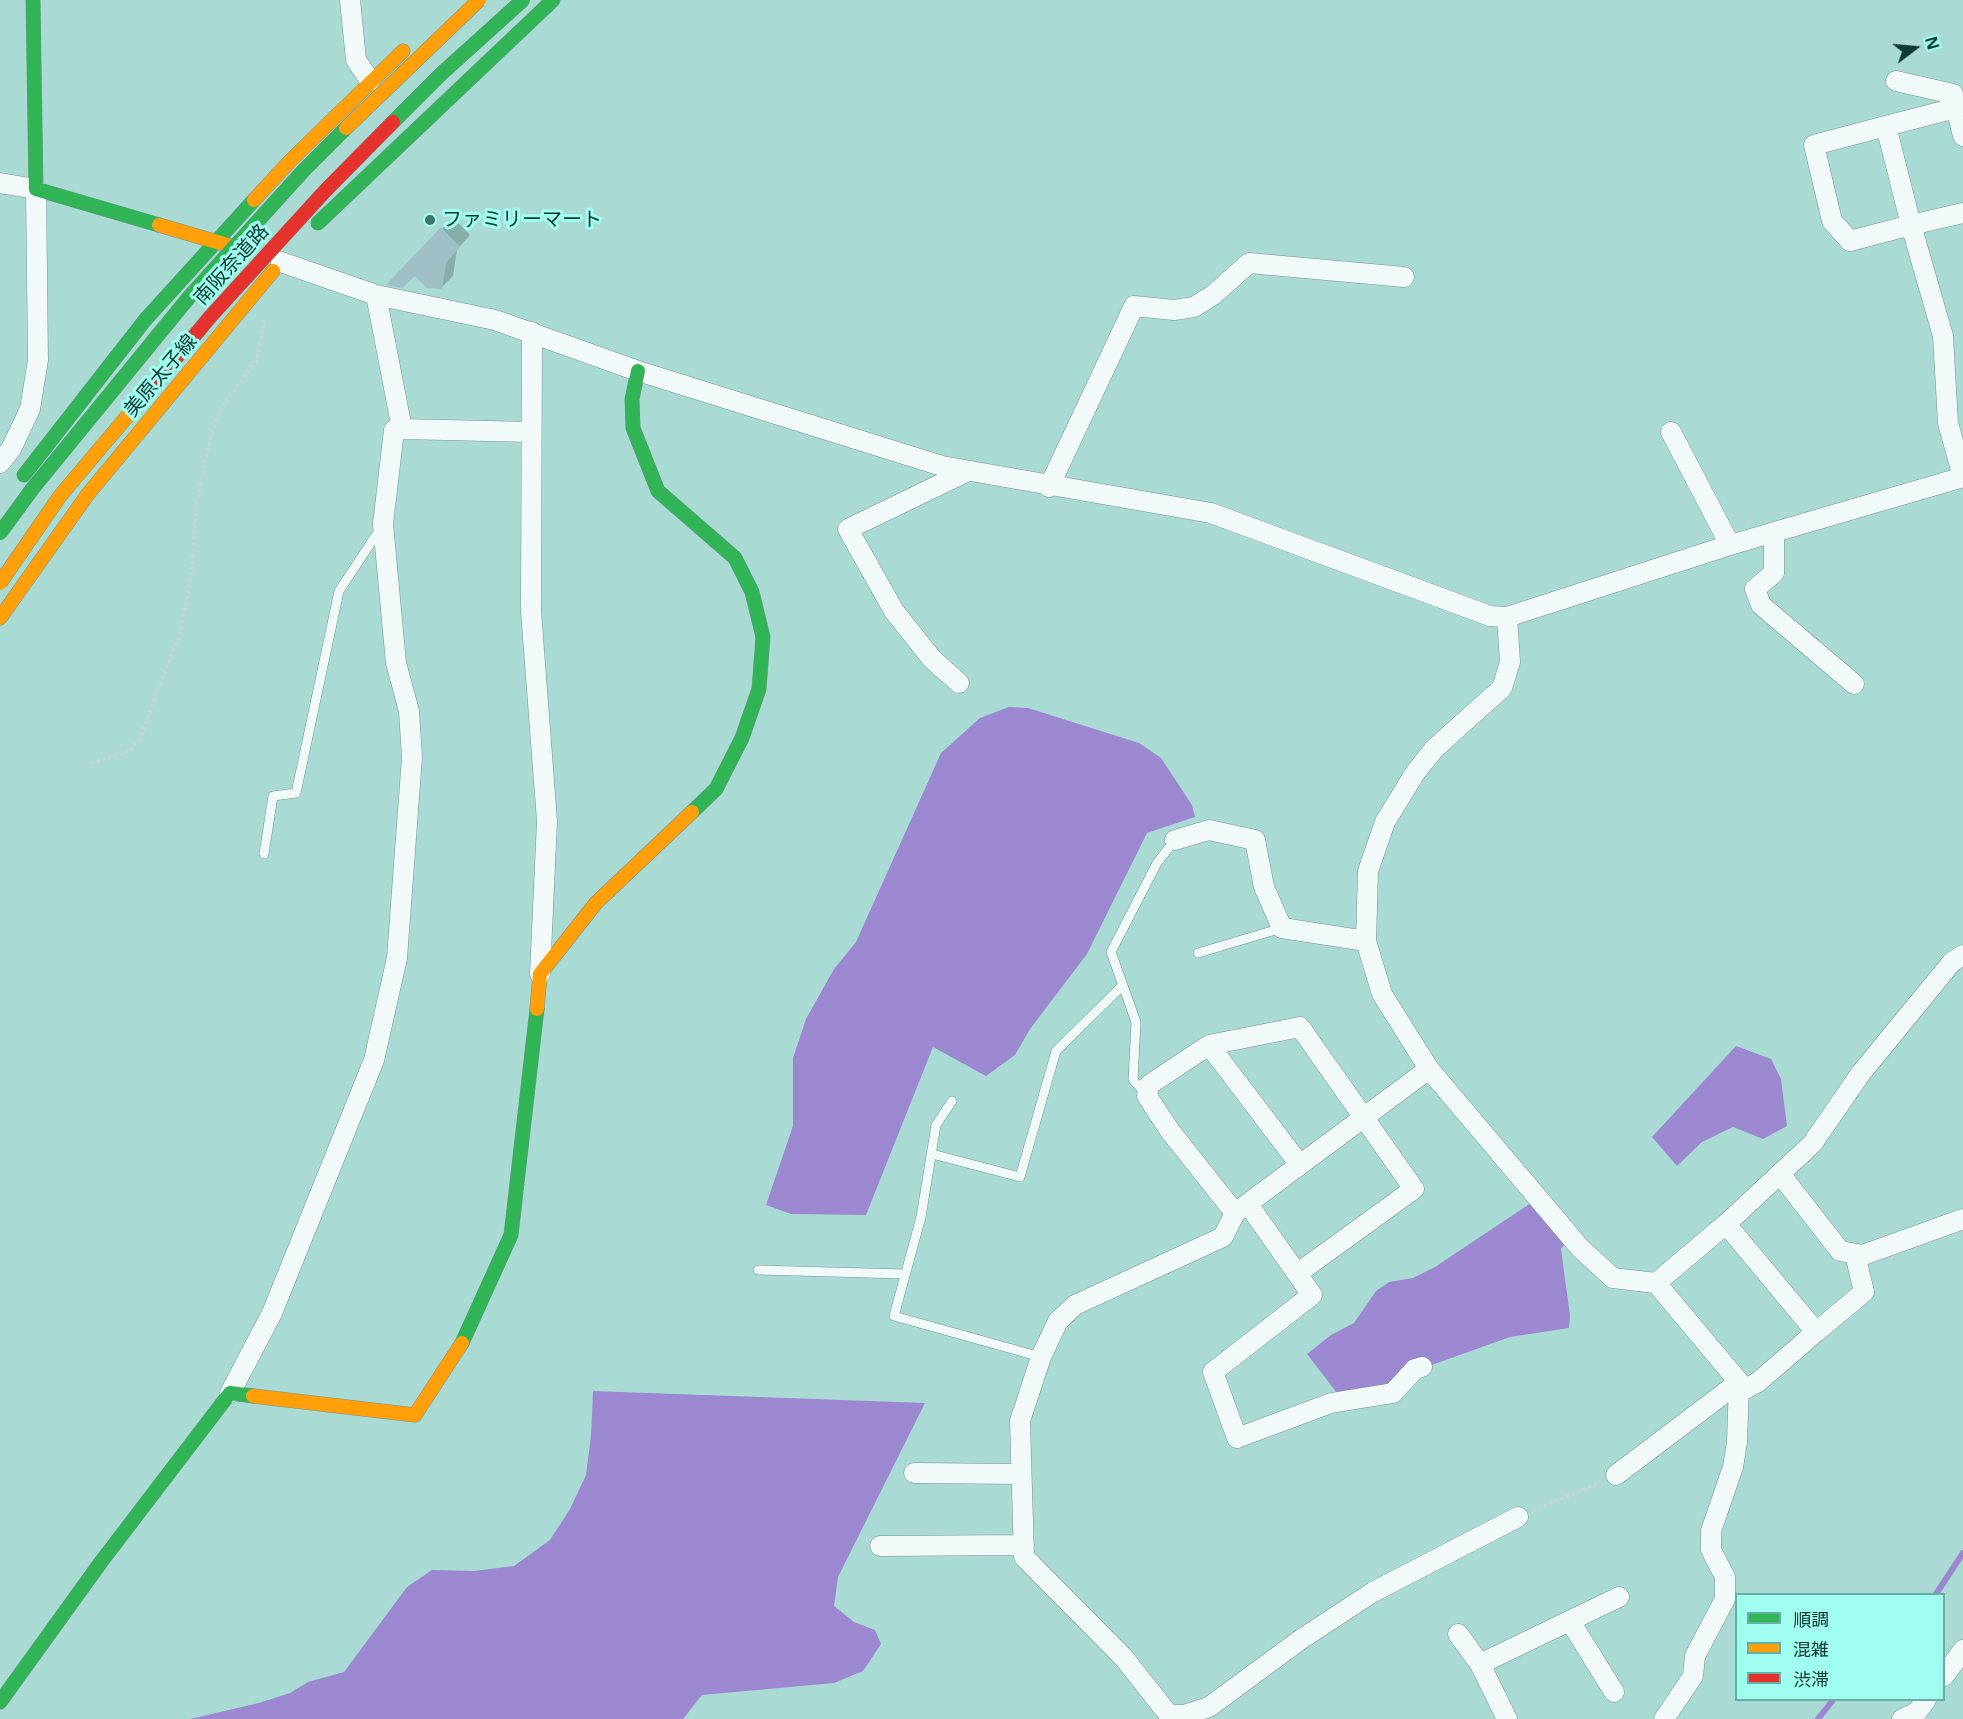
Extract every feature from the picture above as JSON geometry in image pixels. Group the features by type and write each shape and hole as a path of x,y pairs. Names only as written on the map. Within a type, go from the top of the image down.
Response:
{"main road":[{"path":"33,0 36,189 216,242 285,258"},
{"name":"南阪奈道路","path":"0,532 33,488 190,296 304,170 422,52 479,0"},
{"name":"南阪奈道路","path":"0,583 60,496 210,317 358,157 441,74 523,0"},
{"path":"305,237 336,202 553,0"},
{"path":"14,489 145,320 370,81 410,44"},
{"name":"美原太子線","path":"0,618 88,494 285,258"},
{"path":"0,1702 101,1562 230,1393 415,1415 458,1354 511,1235 540,974 596,903 716,789 742,738 759,689 763,637 752,592 735,558 658,491 633,428 632,399 638,371"}],"street":[{"path":"350,0 356,60 370,81"},
{"path":"1896,81 1953,94 1963,136"},
{"path":"1956,108 1814,145 1832,221 1850,241 1963,213"},
{"path":"285,258 376,295 495,320 638,371 942,466 1049,487 1211,513 1490,616 1507,617 1730,544 1963,477 1947,423 1943,336 1911,225 1886,126"},
{"path":"0,183 36,189 38,360 30,409 11,449 0,463"},
{"path":"1049,487 1134,306 1174,310 1194,307 1213,295 1249,263 1404,277"},
{"path":"376,295 402,429"},
{"path":"532,332 531,611 547,821 540,974"},
{"path":"230,1393 272,1313 375,1060 397,958 412,757 409,711 396,663 383,524 394,430 531,432"},
{"path":"1671,432 1730,544"},
{"path":"959,683 932,659 894,611 848,529 968,471"},
{"path":"1774,532 1774,573 1755,589 1761,605 1854,684"},
{"path":"1507,617 1510,662 1502,688 1434,748 1415,772 1385,822 1368,871 1366,941 1382,994 1429,1069 1581,1249 1613,1278 1656,1283 1739,1387 1737,1442 1733,1467 1711,1531 1711,1550 1725,1577 1725,1599 1695,1656 1693,1676 1664,1719"},
{"path":"1174,840 1209,830 1255,840 1264,887 1282,928 1366,941"},
{"path":"1656,1283 1781,1175 1812,1144 1861,1073 1952,963 1963,955"},
{"path":"1298,1273 1414,1189 1300,1027 1209,1045 1149,1085 1147,1096 1170,1131 1298,1273 1312,1295 1213,1372 1237,1438 1331,1402 1393,1393 1415,1369 1422,1367"},
{"path":"1209,1045 1300,1165"},
{"path":"1429,1069 1241,1209 1224,1238 1075,1305 1058,1322 1041,1357 1020,1421 1024,1557 1124,1658 1169,1715 1184,1715 1209,1707 1300,1640 1373,1592 1518,1517"},
{"path":"1781,1175 1840,1251 1863,1255 1963,1219"},
{"path":"1726,1224 1816,1332"},
{"path":"1616,1475 1739,1387 1758,1382 1864,1292 1855,1254"},
{"path":"914,1473 1020,1474"},
{"path":"880,1546 1024,1545"},
{"path":"1480,1664 1619,1597"},
{"path":"1569,1621 1614,1692"},
{"path":"1458,1634 1480,1664 1508,1719"},
{"path":"1945,1675 1963,1650"},
{"path":"1902,1719 1917,1712 1925,1701"}],"lane":[{"path":"264,854 273,796 296,793 339,591 383,524"},
{"path":"1147,1096 1133,1080 1136,1022 1112,952 1157,863 1174,840"},
{"path":"1197,953 1282,928"},
{"path":"932,1154 1020,1178 1056,1051 1123,985"},
{"path":"952,1101 936,1125 921,1217 894,1316 1041,1357"},
{"path":"758,1270 905,1274"}],"path":[{"path":"91,763 130,751 141,736 180,632 191,578 199,491 218,411 256,361 264,325 256,290"},
{"path":"1518,1517 1616,1475"}],"shaded area":[{"path":"1009,707 1028,708 1139,743 1161,758 1192,805 1195,817 1147,833 1087,954 1030,1029 1015,1055 986,1076 933,1047 866,1215 791,1214 766,1205 793,1126 793,1058 806,1019 834,969 856,942 941,753 980,718"},
{"path":"1736,1046 1771,1059 1781,1079 1787,1126 1763,1139 1733,1127 1702,1142 1677,1166 1652,1137"},
{"path":"1531,1203 1564,1245 1561,1249 1570,1315 1569,1328 1510,1337 1426,1367 1391,1385 1337,1393 1307,1354 1331,1335 1354,1323 1376,1291 1389,1282 1413,1278 1435,1267"},
{"path":"593,1391 925,1403 838,1577 834,1606 854,1622 875,1630 881,1644 863,1671 834,1683 702,1695 683,1719 190,1719 259,1703 290,1693 308,1682 344,1672 407,1587 432,1570 474,1571 514,1566 550,1540 570,1509 586,1475"}],"building":[{"path":"441,227 460,247 446,263 442,289 427,288 415,276 402,288 386,285"}],"waterway":[{"path":"1937,1593 1963,1553"},
{"path":"1818,1719 1832,1701"}],"traffic: fast":[{"path":"33,0 36,189 159,225"},
{"path":"393,122 441,74 523,0"},
{"path":"318,223 553,0"},
{"path":"0,533 33,488 190,296 304,170 346,128"},
{"path":"24,475 145,320 254,200"},
{"path":"638,371 632,399 633,428 658,491 735,558 752,592 763,637 759,689 742,738 716,789 692,812"},
{"path":"462,1343 511,1235 537,1009"},
{"path":"0,1702 101,1562 230,1393 253,1396"}],"traffic: slow":[{"path":"346,128 479,0"},
{"path":"254,200 291,160 403,51"},
{"path":"159,225 234,247"},
{"path":"0,618 88,494 273,271"},
{"path":"0,583 60,496 146,394"},
{"path":"537,1009 540,974 596,903 692,812"},
{"path":"253,1396 415,1415 462,1343"}],"traffic: jam":[{"path":"146,394 210,317 325,191 393,122"}],"place":[{"name":"ファミリーマート","path":"430,220"}]}
